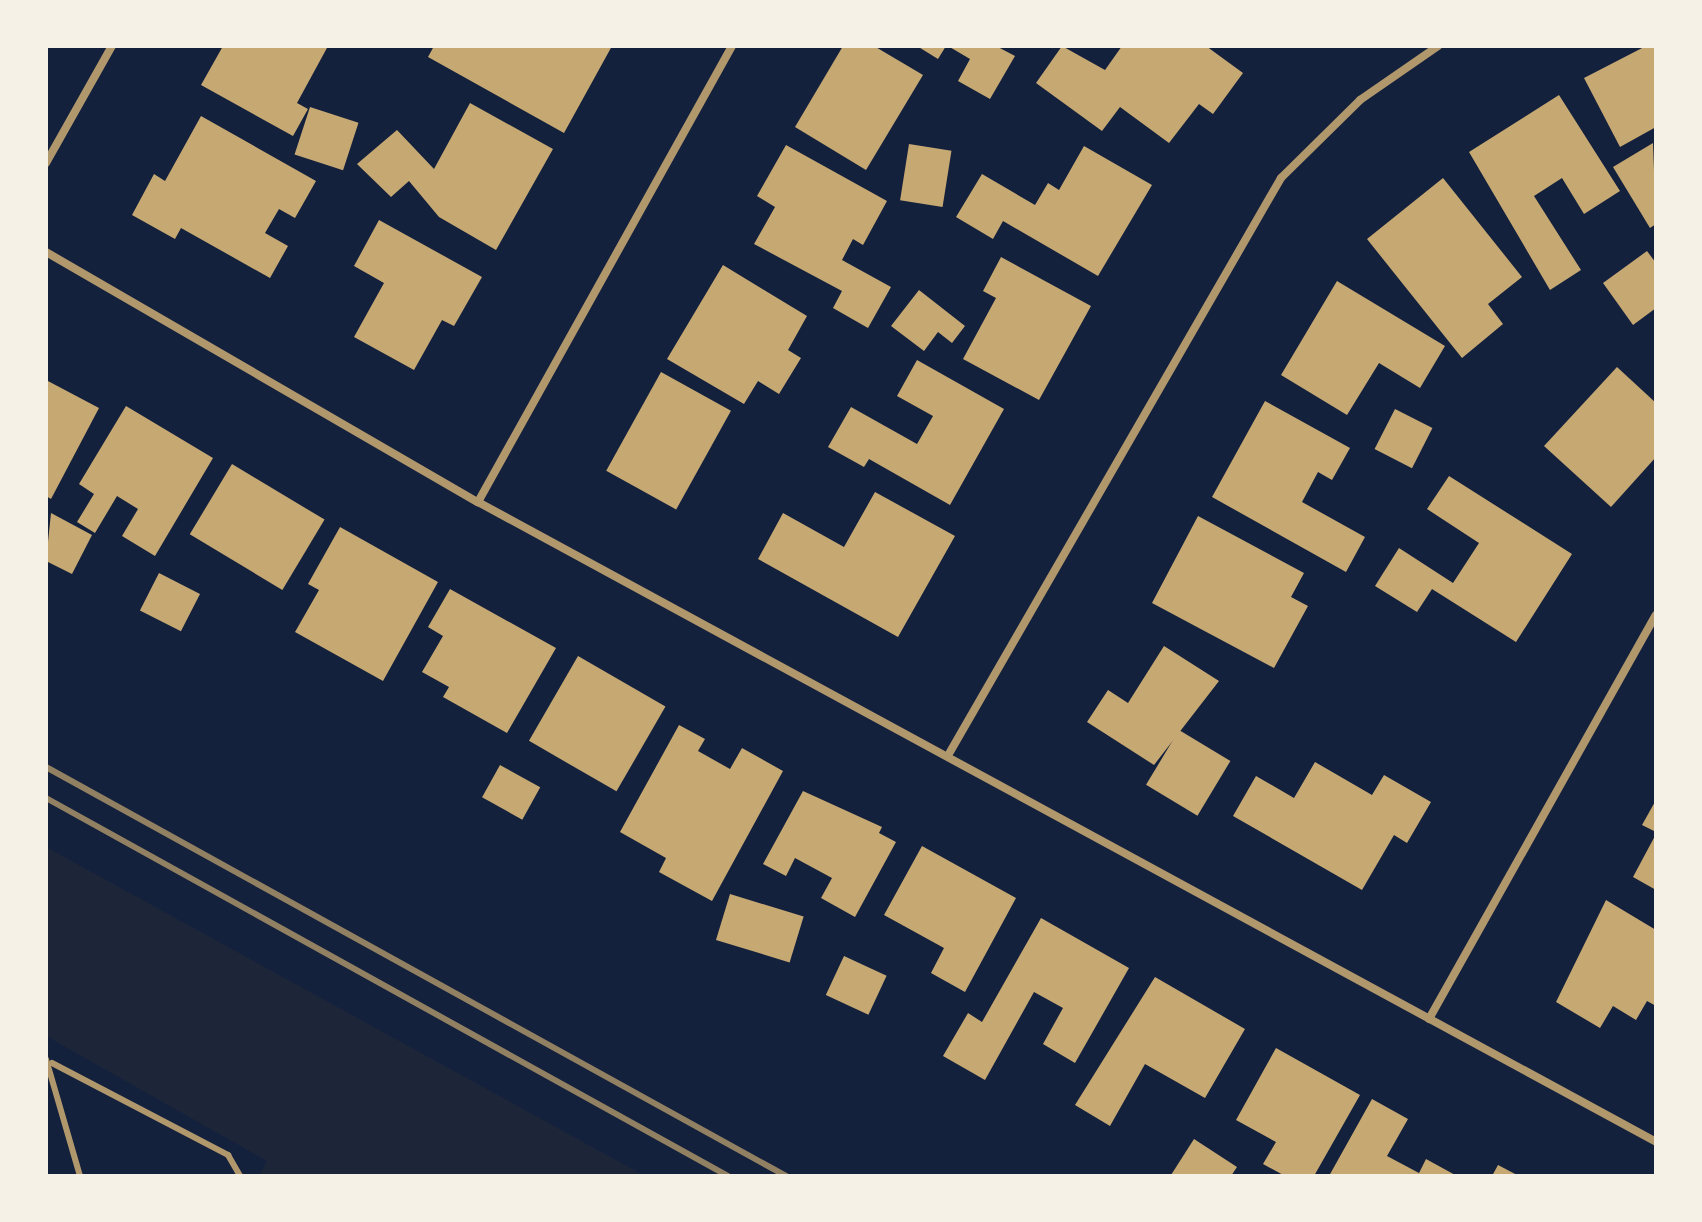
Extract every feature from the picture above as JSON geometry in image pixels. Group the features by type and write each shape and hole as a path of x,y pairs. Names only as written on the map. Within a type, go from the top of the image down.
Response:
{"street":[{"path":"46,163 112,46"},
{"path":"478,502 732,46"},
{"path":"950,752 1281,178 1360,100 1438,46"},
{"path":"46,252 478,502 950,752 1656,1142"},
{"path":"1429,1019 1656,615"}],"lane":[{"path":"49,1061 80,1176"},
{"path":"49,1061 228,1155 240,1176"}],"shaded area":[{"path":"46,847 645,1176 259,1176 267,1161 46,1036"}],"building":[{"path":"223,46 328,46 297,103 308,109 293,136 201,85"},
{"path":"434,46 612,46 564,133 428,57"},
{"path":"843,46 874,46 923,75 866,170 795,127"},
{"path":"917,46 946,46 938,59"},
{"path":"948,46 996,46 1015,56 990,99 958,81 970,59"},
{"path":"1062,46 1105,70 1122,46 1206,46 1243,73 1213,114 1199,104 1169,143 1120,107 1102,131 1036,83"},
{"path":"1646,46 1656,46 1656,127 1620,147 1584,78"},
{"path":"1559,95 1620,191 1584,214 1562,178 1534,196 1581,270 1550,290 1469,152"},
{"path":"470,103 553,149 496,250 439,217 409,181 391,197 357,164 397,130 434,169"},
{"path":"310,107 359,123 343,170 295,155"},
{"path":"201,116 316,181 295,218 279,209 265,233 288,246 270,278 181,228 175,239 132,215 154,174 165,181"},
{"path":"1653,143 1656,224 1650,228 1613,167"},
{"path":"909,144 951,151 943,207 900,200"},
{"path":"786,145 887,201 863,245 853,239 842,260 891,287 868,328 833,308 842,291 754,244 775,207 757,196"},
{"path":"1084,146 1152,185 1098,276 1003,221 993,239 956,217 982,174 1035,205 1048,183 1059,190"},
{"path":"1443,178 1522,277 1488,304 1503,324 1462,358 1367,239"},
{"path":"379,220 482,277 454,326 442,320 414,370 354,337 384,283 354,266"},
{"path":"1647,251 1656,263 1656,308 1633,325 1603,283"},
{"path":"1001,257 1091,306 1039,400 963,359 996,298 983,291"},
{"path":"723,265 807,316 788,350 801,358 779,394 758,381 744,404 667,359"},
{"path":"1337,281 1445,346 1420,388 1379,363 1347,415 1281,375"},
{"path":"919,290 965,326 952,343 938,332 924,351 891,326"},
{"path":"917,360 1004,409 950,505 869,459 864,467 828,447 851,407 917,444 933,416 897,396"},
{"path":"1617,367 1656,403 1656,457 1611,507 1544,446"},
{"path":"661,372 731,411 676,510 606,471"},
{"path":"46,380 99,408 51,499 46,496"},
{"path":"1265,401 1350,448 1332,480 1318,472 1302,502 1365,537 1346,572 1212,497"},
{"path":"126,406 213,458 155,556 122,536 138,509 117,496 95,533 77,522 94,494 79,484"},
{"path":"1395,409 1432,428 1412,468 1375,449"},
{"path":"232,464 325,520 282,590 190,534"},
{"path":"1449,476 1572,554 1516,642 1432,589 1417,612 1375,586 1399,548 1453,583 1479,543 1427,509"},
{"path":"875,492 955,536 898,637 758,559 783,513 844,547"},
{"path":"51,513 92,535 72,574 46,561"},
{"path":"1198,516 1304,573 1291,597 1308,606 1274,668 1152,603"},
{"path":"340,527 438,582 383,681 295,632 319,590 308,584"},
{"path":"159,573 200,594 181,631 140,610"},
{"path":"450,589 556,648 507,733 443,697 449,687 422,672 443,636 428,627"},
{"path":"1164,646 1219,681 1154,765 1087,722 1108,690 1128,703"},
{"path":"578,656 665,706 616,791 529,741"},
{"path":"679,725 705,739 698,751 730,769 742,748 783,771 712,901 659,872 666,858 620,832"},
{"path":"1179,730 1230,761 1197,816 1146,785"},
{"path":"1315,762 1372,795 1384,775 1431,802 1407,843 1394,835 1362,890 1233,816 1256,776 1294,798"},
{"path":"500,765 540,787 522,820 482,797"},
{"path":"803,791 882,827 879,833 896,842 855,917 821,898 832,878 795,858 786,876 763,864"},
{"path":"1656,800 1656,832 1642,825"},
{"path":"1656,834 1656,890 1633,877"},
{"path":"922,846 1016,898 965,992 931,973 944,948 884,915"},
{"path":"730,894 804,917 790,962 716,940"},
{"path":"1606,900 1656,930 1656,1006 1647,1001 1636,1020 1613,1006 1600,1028 1556,1002"},
{"path":"1041,918 1129,968 1075,1063 1043,1044 1063,1008 1034,992 985,1080 943,1056 968,1013 982,1022"},
{"path":"844,956 887,976 868,1015 826,995"},
{"path":"1155,977 1245,1029 1205,1098 1145,1064 1110,1126 1075,1105"},
{"path":"1276,1048 1360,1095 1314,1176 1285,1176 1263,1164 1276,1142 1236,1120"},
{"path":"1372,1099 1408,1119 1387,1156 1419,1173 1426,1159 1457,1176 1329,1176"},
{"path":"1194,1139 1237,1167 1231,1176 1171,1175"},
{"path":"1498,1165 1519,1176 1492,1176"}],"railway":[{"path":"46,767 786,1176"},
{"path":"46,798 728,1176"}]}
